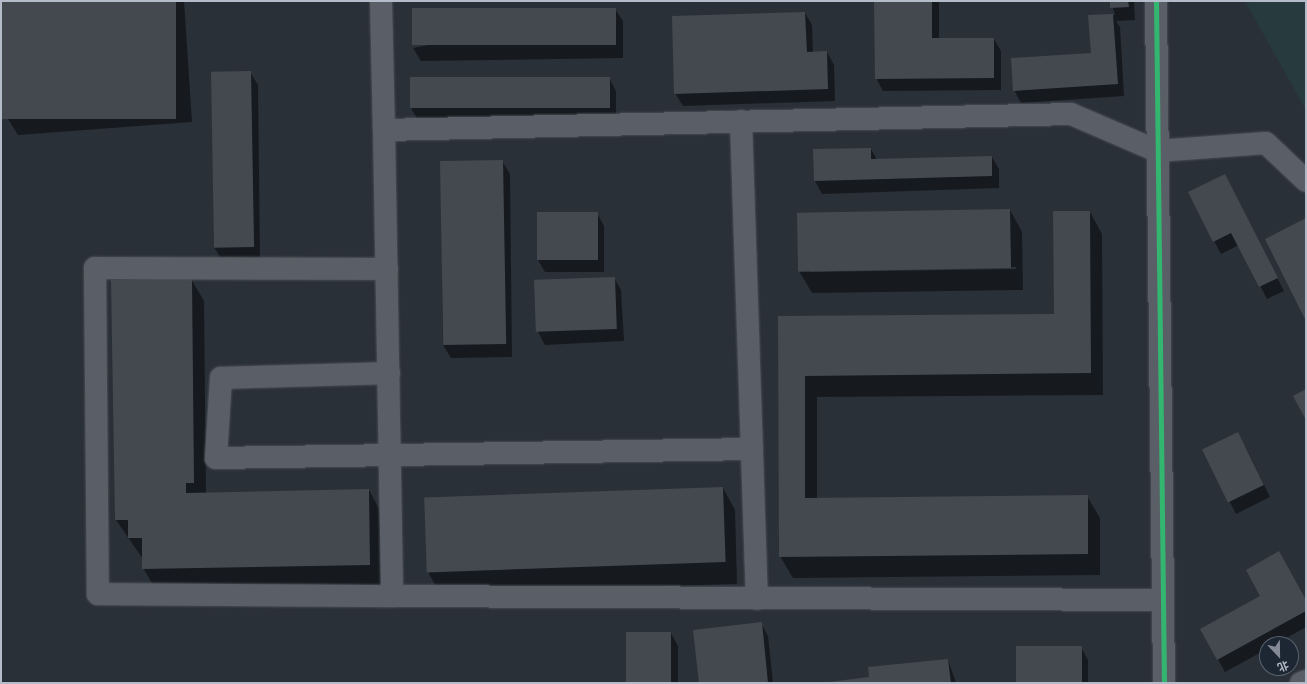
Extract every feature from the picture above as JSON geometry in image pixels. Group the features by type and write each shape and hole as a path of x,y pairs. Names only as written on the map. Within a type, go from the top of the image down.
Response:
{"street":[{"path":"381,1 392,596"},
{"path":"1156,1 1164,683"},
{"path":"384,130 1071,114 1158,151 1266,143 1306,182"},
{"path":"741,121 756,599"},
{"path":"387,269 94,268 98,594 756,599 1162,600"},
{"path":"389,373 221,378 216,458 752,449"},
{"path":"1301,683 1306,680"}],"green space":[{"path":"1245,1 1306,1 1306,110"}],"building":[{"path":"1,1 176,1 176,119 1,119"},
{"path":"874,1 932,1 932,38 994,38 994,78 875,79"},
{"path":"1110,1 1128,1 1129,7 1110,8"},
{"path":"412,8 616,8 616,45 412,45"},
{"path":"805,12 807,52 827,51 828,89 674,94 672,16"},
{"path":"1113,14 1118,84 1013,91 1011,58 1091,53 1088,15"},
{"path":"251,71 254,247 214,248 211,72"},
{"path":"410,77 610,77 610,108 410,108"},
{"path":"871,148 871,159 992,156 992,176 814,181 813,149"},
{"path":"503,160 506,344 443,345 440,161"},
{"path":"1225,174 1278,278 1259,287 1231,233 1213,242 1188,192"},
{"path":"1010,209 1011,268 798,272 797,213"},
{"path":"1053,211 1090,211 1091,373 805,376 805,498 1088,495 1088,554 779,557 778,316 1054,314"},
{"path":"537,212 598,212 598,260 537,260"},
{"path":"1306,218 1306,321 1265,239"},
{"path":"615,277 617,329 536,332 534,280"},
{"path":"192,278 194,483 186,483 186,493 369,489 370,565 142,569 142,538 128,538 128,520 115,520 111,280"},
{"path":"1306,389 1306,420 1293,396"},
{"path":"1238,432 1264,485 1228,503 1202,450"},
{"path":"723,487 726,562 427,572 424,497"},
{"path":"1279,551 1306,600 1306,611 1217,660 1200,629 1260,596 1246,570"},
{"path":"762,622 768,683 699,683 693,630"},
{"path":"626,632 671,632 671,683 626,683"},
{"path":"1016,646 1082,646 1082,683 1016,683"},
{"path":"948,659 951,683 821,683 869,677 868,667"}],"cycle path":[{"path":"1156,1 1164,683"}]}
